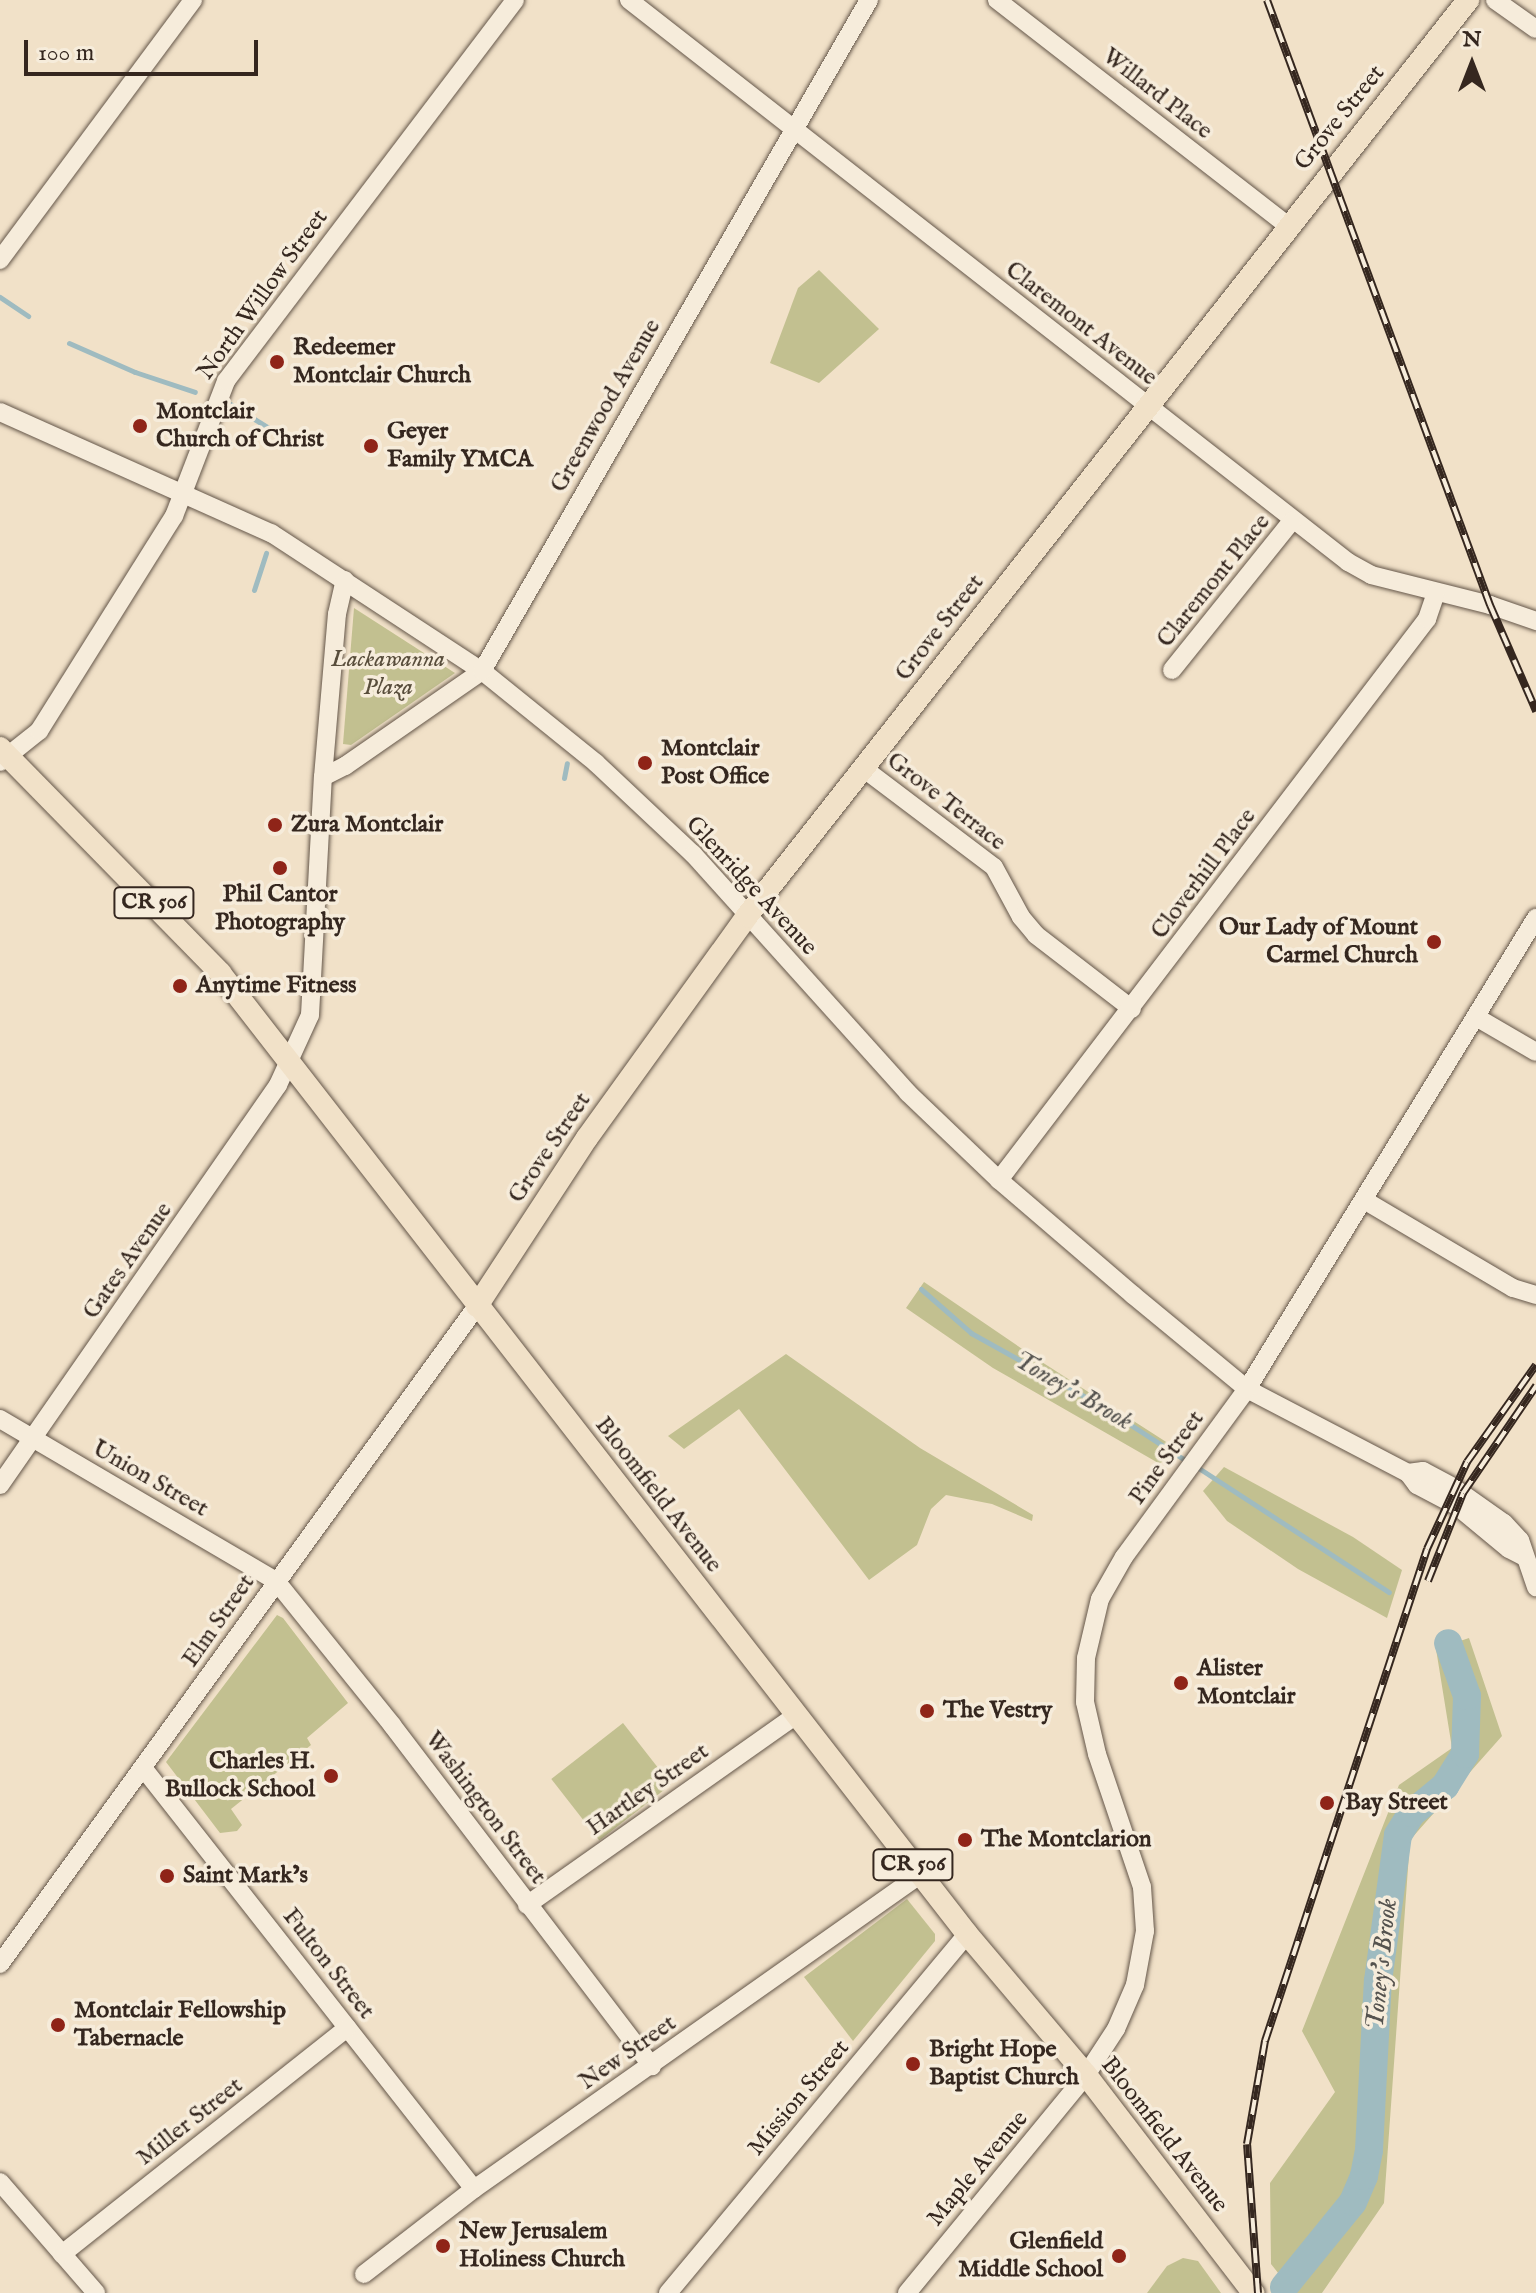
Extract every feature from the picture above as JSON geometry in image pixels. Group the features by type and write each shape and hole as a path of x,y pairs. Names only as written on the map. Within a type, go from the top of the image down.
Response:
{"main road":[{"name":"Grove Street","path":"477,1306 587,1138 747,916 1468,0"},
{"name":"Bloomfield Avenue","path":"3,755 188,937 288,1060 967,1934 1086,2075 1246,2284"}],"street":[{"path":"0,260 193,0"},
{"name":"North Willow Street","path":"3,755 32,739 46,721 132,586 185,493 209,417 226,381 515,0"},
{"name":"Claremont Avenue","path":"629,0 1292,521 1371,575 1536,621"},
{"name":"Greenwood Avenue","path":"323,777 345,766 482,671 869,0"},
{"name":"Willard Place","path":"997,0 1288,226"},
{"path":"1495,0 1536,29"},
{"name":"Glenridge Avenue","path":"0,412 271,533 482,671 596,763 693,854 908,1093 999,1180 1247,1389 1408,1473 1417,1485 1457,1506 1509,1549 1531,1554 1536,1587"},
{"name":"Claremont Place","path":"1172,670 1292,521"},
{"path":"288,1060 310,1015 314,997 315,888 323,777 337,614 345,580"},
{"name":"Cloverhill Place","path":"999,1180 1427,619 1436,593"},
{"name":"Grove Terrace","path":"863,768 994,867 1021,917 1036,935 1132,1009"},
{"name":"Pine Street","path":"1086,2075 1130,1999 1142,1958 1146,1919 1139,1875 1089,1728 1085,1690 1089,1641 1106,1586 1247,1389 1536,918"},
{"path":"1476,1017 1536,1052"},
{"name":"Gates Avenue","path":"0,1485 278,1085 288,1060"},
{"path":"1364,1200 1513,1288 1536,1295"},
{"name":"Elm Street","path":"0,1964 477,1306"},
{"name":"Union Street","path":"0,1419 276,1581"},
{"name":"Washington Street","path":"276,1581 410,1748 652,2066"},
{"name":"Hartley Street","path":"527,1905 796,1715"},
{"name":"Fulton Street","path":"144,1769 474,2189"},
{"name":"New Street","path":"364,2274 474,2189 921,1874"},
{"name":"Mission Street","path":"668,2293 967,1934"},
{"name":"Miller Street","path":"62,2254 347,2028"},
{"name":"Maple Avenue","path":"907,2293 1086,2075"},
{"path":"0,2182 96,2293"}],"green space":[{"path":"819,270 879,329 819,383 770,363 798,288"},
{"name":"Lackawanna Plaza","path":"354,608 455,673 351,745 343,744"},
{"path":"924,1282 1174,1447 1160,1464 993,1368 906,1308"},
{"path":"786,1354 920,1448 1033,1515 1032,1521 992,1504 946,1495 931,1509 917,1545 869,1580 739,1409 684,1449 668,1436"},
{"path":"1224,1467 1353,1537 1402,1570 1387,1618 1298,1569 1227,1521 1203,1491"},
{"path":"277,1615 283,1618 348,1703 307,1738 311,1745 231,1809 242,1825 237,1831 220,1833 166,1762"},
{"path":"1469,1638 1502,1736 1410,1840 1384,2203 1322,2293 1294,2293 1271,2264 1270,2183 1335,2092 1302,2031 1399,1785 1452,1748 1436,1649"},
{"path":"623,1723 671,1784 599,1840 551,1779"},
{"path":"907,1899 935,1934 935,1941 853,2041 804,1977"},
{"path":"1183,2258 1198,2261 1221,2293 1147,2293 1167,2266"}],"waterway":[{"path":"0,297 28,316"},
{"path":"69,343 135,372 195,392"},
{"path":"230,404 277,433"},
{"path":"254,590 266,553"},
{"name":"Toney's Brook","path":"564,778 567,763"},
{"name":"Toney's Brook","path":"921,1289 971,1333 1100,1405 1188,1462"},
{"name":"Toney's Brook","path":"1197,1467 1389,1592"},
{"name":"Toney's Brook","path":"1284,2287 1353,2202 1364,2176 1369,2150 1378,1981 1398,1835 1412,1813 1445,1786 1465,1754 1467,1696 1448,1643"}],"railway":[{"path":"1267,0 1490,605 1536,711"},
{"path":"1258,2293 1247,2144 1265,2041 1427,1549 1467,1462 1536,1365"},
{"path":"1428,1581 1463,1493 1536,1386"}],"place":[{"name":"Redeemer Montclair Church","path":"277,362"},
{"name":"Montclair Church of Christ","path":"140,426"},
{"name":"Geyer Family YMCA","path":"371,446"},
{"name":"Montclair Post Office","path":"645,763"},
{"name":"Zura Montclair","path":"275,825"},
{"name":"Phil Cantor Photography","path":"280,868"},
{"name":"Our Lady of Mount Carmel Church","path":"1434,942"},
{"name":"Anytime Fitness","path":"180,986"},
{"name":"Alister Montclair","path":"1181,1683"},
{"name":"The Vestry","path":"927,1711"},
{"name":"Charles H. Bullock School","path":"331,1776"},
{"name":"Bay Street","path":"1327,1803"},
{"name":"The Montclarion","path":"965,1840"},
{"name":"Saint Mark’s","path":"167,1876"},
{"name":"Montclair Fellowship Tabernacle","path":"58,2025"},
{"name":"Bright Hope Baptist Church","path":"913,2064"},
{"name":"New Jerusalem Holiness Church","path":"443,2246"},
{"name":"Glenfield Middle School","path":"1119,2256"}]}
